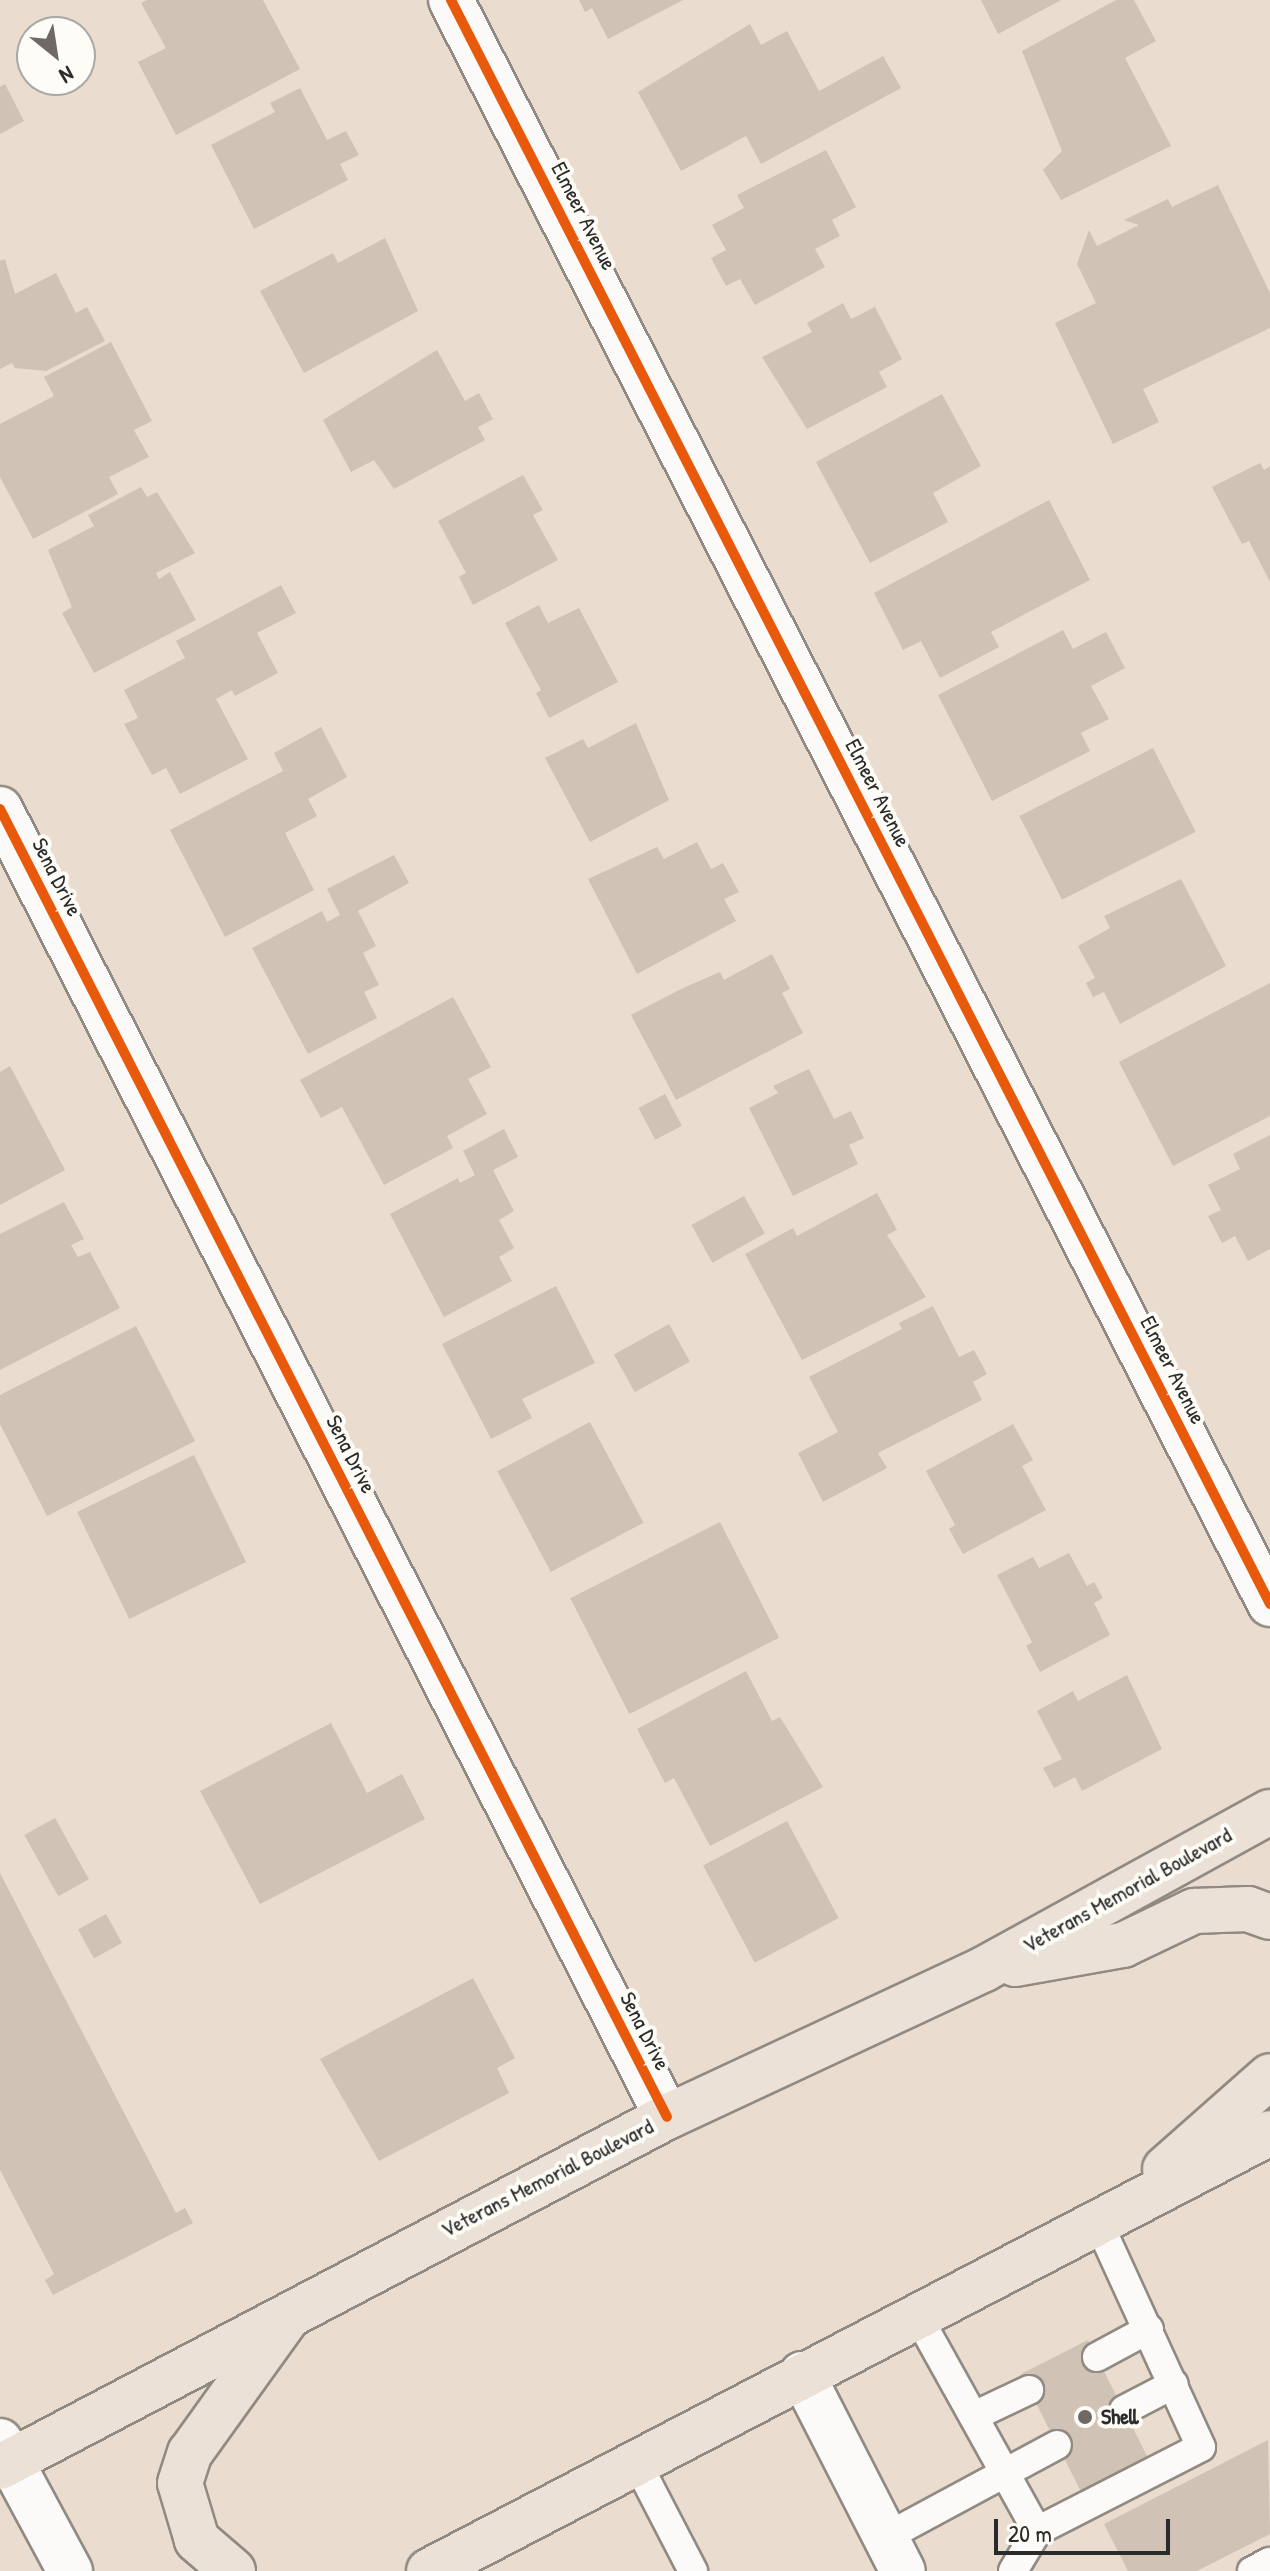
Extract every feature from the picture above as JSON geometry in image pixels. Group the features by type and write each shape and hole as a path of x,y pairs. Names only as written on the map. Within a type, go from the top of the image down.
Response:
{"main road":[{"name":"Veterans Memorial Boulevard","path":"3,2456 667,2117 984,1969 1270,1812"},
{"path":"984,1969 1123,1945 1194,1911 1248,1909 1270,1917"},
{"path":"1106,2217 1270,2076"},
{"path":"429,2571 802,2374 918,2317 1270,2133"},
{"path":"233,2571 197,2540 180,2483 190,2453 293,2309"}],"street":[{"name":"Elmeer Avenue","path":"451,0 1270,1604"},
{"name":"Sena Drive","path":"0,809 667,2117"},
{"path":"802,2374 894,2554"},
{"path":"3,2456 70,2571"}],"lane":[{"path":"1013,2571 1037,2531 1201,2447 1149,2329 1106,2217"},
{"path":"918,2317 1037,2531"},
{"path":"1097,2357 1149,2329"},
{"path":"1124,2410 1174,2384"},
{"path":"974,2416 1029,2390"},
{"path":"894,2554 1005,2472 1057,2445"},
{"path":"637,2463 693,2571"},
{"path":"1252,2571 1270,2562"}],"building":[{"path":"147,0 263,0 300,69 176,135 138,62 166,48 141,3"},
{"path":"579,0 683,0 608,39 592,8 585,12"},
{"path":"981,0 1061,0 998,34"},
{"path":"1116,0 1134,0 1156,41 1125,58 1171,146 1061,200 1043,170 1062,151 1022,51"},
{"path":"750,24 761,45 787,31 819,91 883,56 901,88 761,164 746,136 681,171 638,92"},
{"path":"5,84 24,121 0,134 0,87"},
{"path":"300,88 327,140 346,131 359,155 340,164 348,180 254,229 211,145 275,112 270,103"},
{"path":"826,150 856,207 832,220 840,236 815,249 825,267 755,305 740,279 726,286 711,258 726,250 712,225 744,208 737,195"},
{"path":"1218,185 1270,293 1270,328 1143,389 1159,422 1113,444 1055,323 1096,303 1077,264 1089,230 1097,246 1139,225 1124,220 1168,199 1172,207"},
{"path":"385,238 418,311 304,373 260,291 333,253 338,263"},
{"path":"5,259 15,294 56,273 76,313 87,307 105,341 46,371 15,368 12,363 0,369 0,261"},
{"path":"843,303 851,319 875,307 902,359 879,372 887,387 807,429 762,357 812,332 807,323"},
{"path":"111,342 152,421 134,430 149,457 109,477 118,494 33,539 0,477 0,424 54,396 44,377"},
{"path":"437,350 465,401 479,393 493,419 478,427 485,440 394,489 374,460 351,472 323,420"},
{"path":"942,394 981,466 933,493 948,522 870,563 816,462"},
{"path":"1260,463 1264,470 1270,466 1270,582 1249,541 1242,544 1212,487"},
{"path":"523,475 543,510 533,515 558,560 473,605 459,577 466,573 438,521"},
{"path":"141,487 147,497 157,492 195,553 156,573 159,579 170,572 196,620 94,673 62,613 72,607 48,550 94,526 88,515"},
{"path":"1049,500 1090,580 991,632 999,647 940,678 921,641 903,650 874,593"},
{"path":"281,585 296,613 257,633 278,673 235,696 232,690 216,699 248,759 180,794 166,768 152,775 124,724 138,718 124,690 185,658 176,641"},
{"path":"539,605 548,623 579,608 618,682 549,718 536,693 541,690 505,623"},
{"path":"1063,630 1073,649 1106,632 1125,668 1091,686 1109,719 1081,733 1090,751 992,801 938,695"},
{"path":"636,723 669,800 590,842 545,758 583,739 588,748"},
{"path":"321,727 347,777 308,799 317,816 285,833 314,890 225,937 170,830 283,771 274,753"},
{"path":"1153,748 1196,832 1062,900 1019,816"},
{"path":"697,842 711,869 723,863 739,892 724,899 736,921 637,974 588,879 657,847 664,859"},
{"path":"394,855 409,883 358,911 376,946 363,953 379,985 364,992 377,1018 308,1054 252,948 322,911 327,922 340,915 327,889"},
{"path":"1181,879 1226,966 1120,1024 1104,992 1093,997 1086,983 1095,978 1078,946 1110,928 1104,916"},
{"path":"772,954 790,989 782,993 803,1033 676,1100 631,1015 720,972 724,980"},
{"path":"1270,983 1270,1116 1173,1166 1119,1062"},
{"path":"453,997 491,1067 468,1079 487,1114 447,1136 453,1148 384,1185 342,1107 321,1118 300,1080"},
{"path":"10,1066 65,1170 0,1205 0,1072"},
{"path":"809,1069 834,1119 851,1111 864,1138 849,1145 858,1164 793,1196 749,1108 778,1093 773,1086"},
{"path":"665,1094 682,1126 655,1140 639,1108"},
{"path":"504,1129 518,1157 493,1170 514,1211 499,1220 514,1248 499,1257 512,1281 444,1317 390,1214 458,1178 460,1183 475,1175 463,1151"},
{"path":"1270,1135 1270,1249 1248,1261 1235,1236 1222,1243 1208,1216 1221,1210 1208,1185 1240,1169 1233,1154"},
{"path":"877,1193 897,1230 887,1235 926,1297 802,1360 745,1254 793,1228 797,1236"},
{"path":"744,1196 765,1234 712,1263 692,1225"},
{"path":"64,1202 84,1239 71,1245 78,1257 90,1252 120,1308 0,1370 0,1234"},
{"path":"556,1286 595,1363 522,1399 532,1418 491,1439 442,1344"},
{"path":"933,1306 959,1357 974,1350 987,1374 973,1382 982,1400 878,1453 887,1468 823,1502 798,1453 838,1432 809,1377 902,1329 899,1323"},
{"path":"669,1324 690,1362 635,1392 614,1355"},
{"path":"136,1326 195,1441 47,1516 0,1424 0,1395"},
{"path":"590,1422 644,1523 551,1572 497,1471"},
{"path":"1013,1424 1033,1460 1022,1466 1046,1510 963,1554 949,1529 955,1525 926,1471"},
{"path":"194,1455 246,1562 129,1619 77,1512"},
{"path":"720,1522 779,1638 629,1714 570,1598"},
{"path":"1069,1553 1087,1586 1094,1582 1103,1598 1094,1603 1110,1635 1040,1672 1026,1646 1032,1642 997,1575 1033,1557 1039,1568"},
{"path":"746,1671 772,1721 780,1717 823,1787 710,1846 674,1778 665,1783 637,1729"},
{"path":"1127,1675 1162,1749 1082,1791 1075,1777 1054,1788 1043,1768 1062,1759 1037,1711 1073,1691 1078,1701"},
{"path":"331,1723 367,1793 402,1774 425,1819 260,1904 200,1791"},
{"path":"55,1818 89,1879 58,1896 24,1835"},
{"path":"787,1821 839,1918 755,1963 703,1866"},
{"path":"0,1873 176,2213 185,2208 193,2223 53,2295 45,2280 54,2274 0,2170"},
{"path":"106,1914 122,1943 94,1958 78,1930"},
{"path":"473,1978 515,2058 497,2068 509,2093 379,2161 320,2059"},
{"path":"1088,2340 1149,2459 1082,2493 1021,2374"},
{"path":"1268,2440 1270,2534 1197,2571 1128,2571 1104,2524"}],"cycle path":[{"path":"451,0 1270,1604"},
{"path":"0,809 667,2117"}],"place":[{"name":"Shell","path":"1085,2417"}]}
